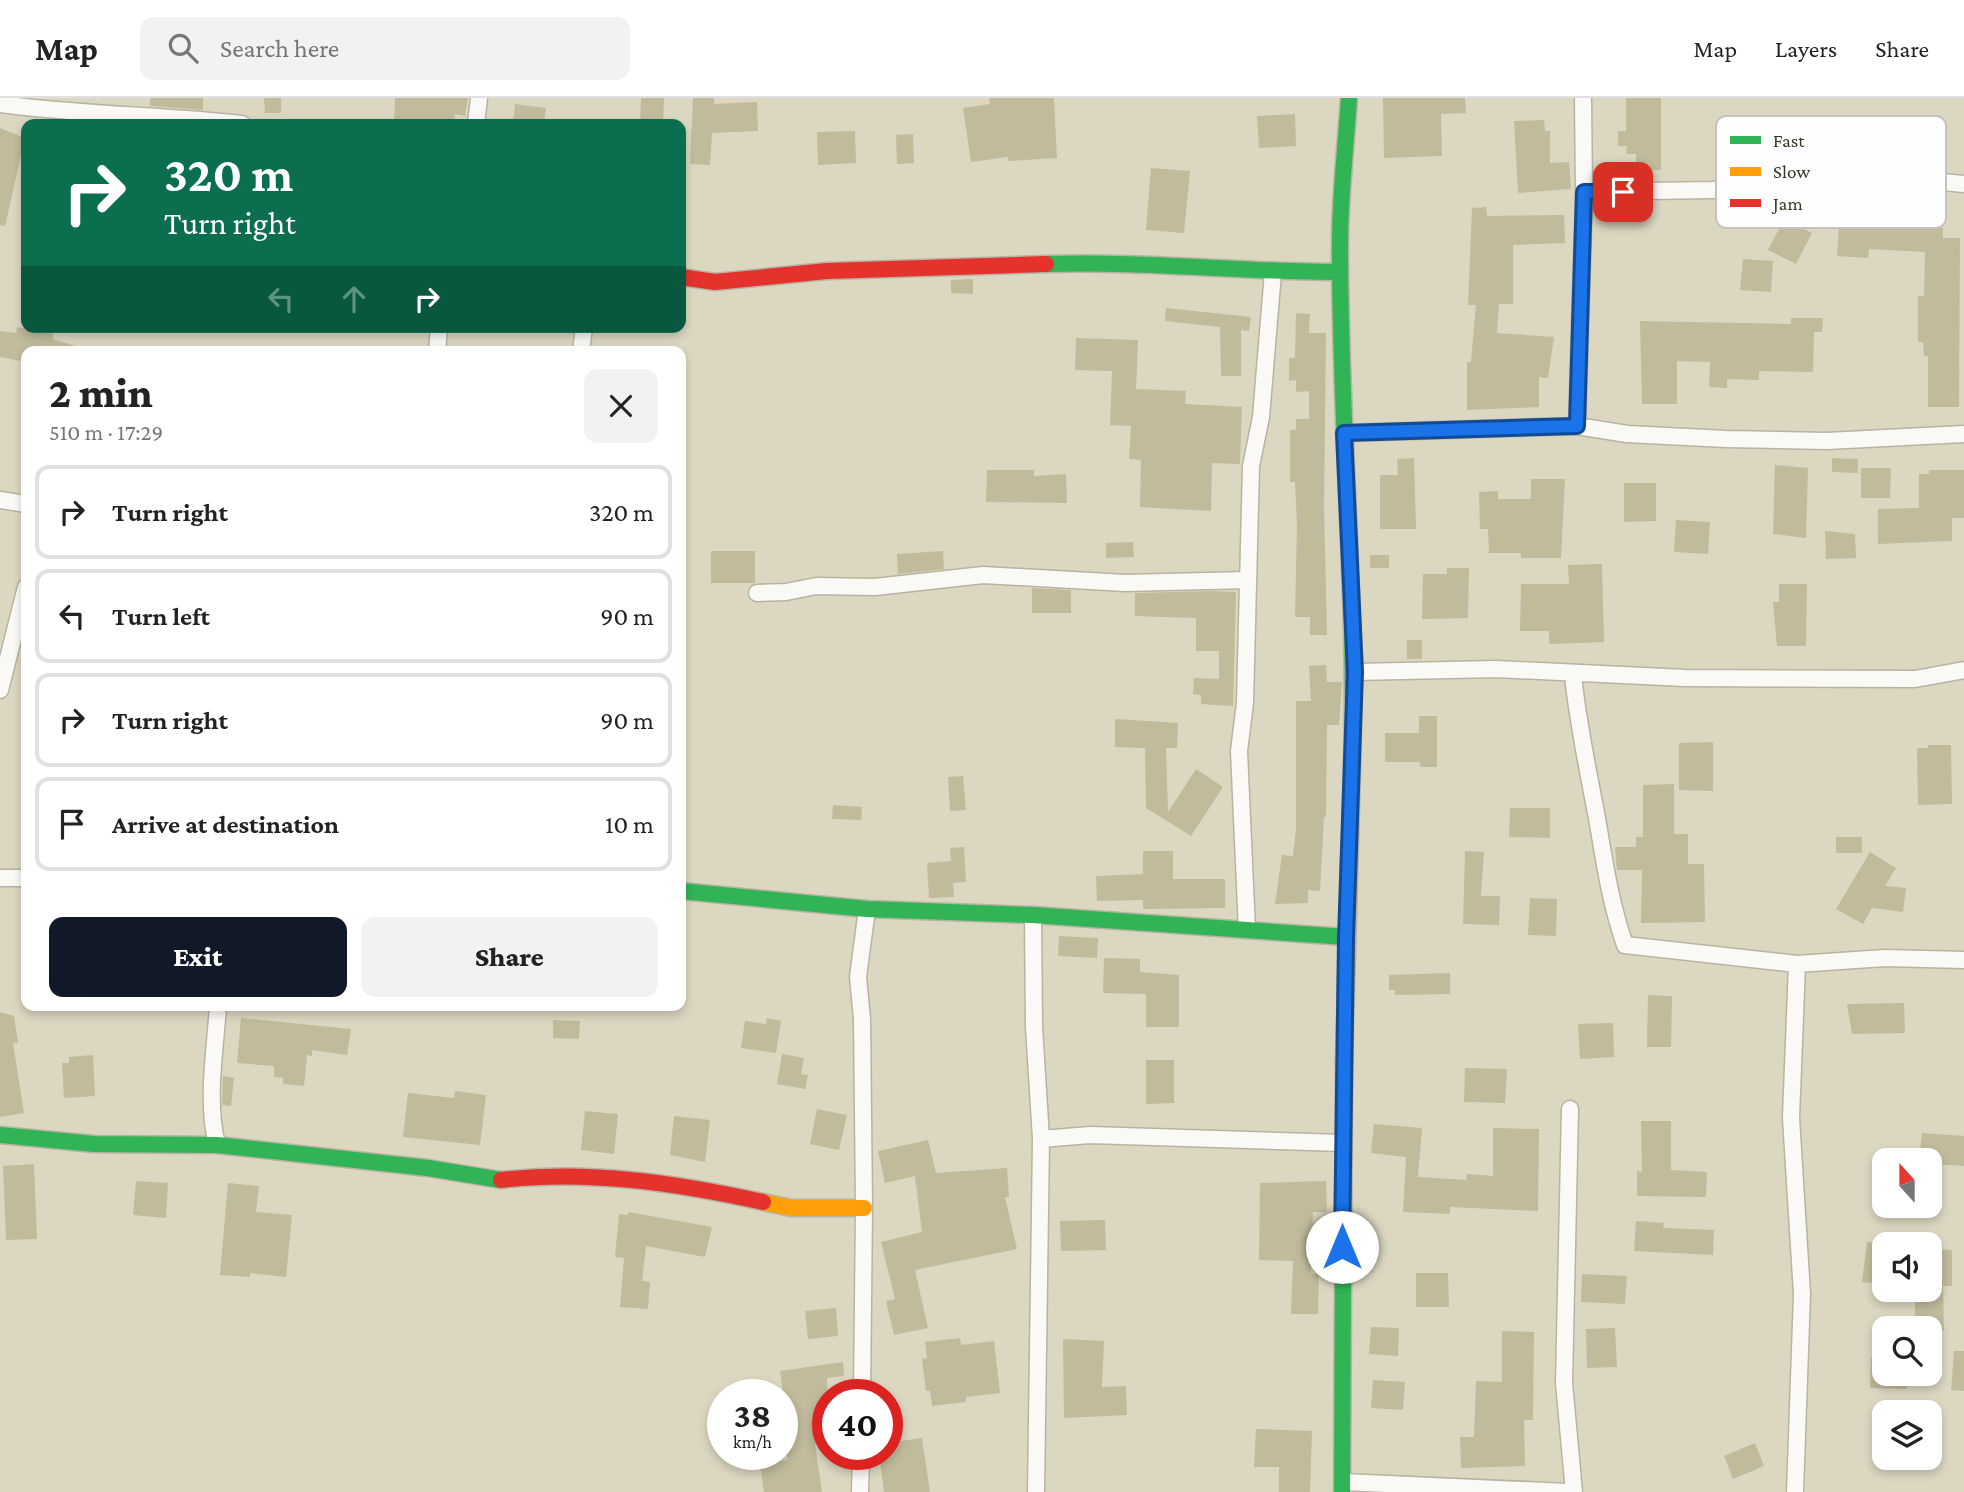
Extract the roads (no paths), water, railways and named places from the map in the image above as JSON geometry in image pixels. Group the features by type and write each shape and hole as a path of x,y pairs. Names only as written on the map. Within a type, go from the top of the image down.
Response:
{"street":[{"path":"477,119 479,98"},
{"path":"1349,98 1340,272 1355,672 1342,1143 1343,1487 1568,1492"},
{"path":"1577,426 1584,192 1583,98"},
{"path":"0,104 71,114 152,106 217,119"},
{"path":"1946,183 1964,184"},
{"path":"1584,192 1716,190"},
{"path":"686,278 715,282 827,271 1111,262 1273,272 1340,272"},
{"path":"1247,930 1238,751 1245,703 1251,466 1261,417 1273,272"},
{"path":"1344,433 1577,426 1627,434 1726,439 1827,441 1964,434"},
{"path":"0,500 21,503"},
{"path":"757,593 786,592 816,586 875,587 983,575 1125,583 1248,580"},
{"path":"0,690 21,607"},
{"path":"1355,672 1496,669 1573,675 1915,679 1964,670"},
{"path":"1573,675 1578,726 1590,796 1612,907 1625,945 1797,964 1885,958 1964,960"},
{"path":"0,878 21,878"},
{"path":"686,891 867,909 1033,915 1346,937"},
{"path":"862,1379 864,1208 862,1019 858,977 867,909"},
{"path":"1033,915 1034,1027 1041,1139 1036,1492"},
{"path":"1795,1492 1802,1294 1791,1118 1797,964"},
{"path":"217,1145 212,1127 212,1073 218,1011"},
{"path":"1570,1109 1564,1383 1574,1492"},
{"path":"0,1135 94,1144 217,1145 428,1168 494,1181 537,1177 621,1179 701,1188 791,1208 864,1208"},
{"path":"1041,1139 1090,1135 1342,1143"},
{"path":"860,1492 861,1470"}]}
